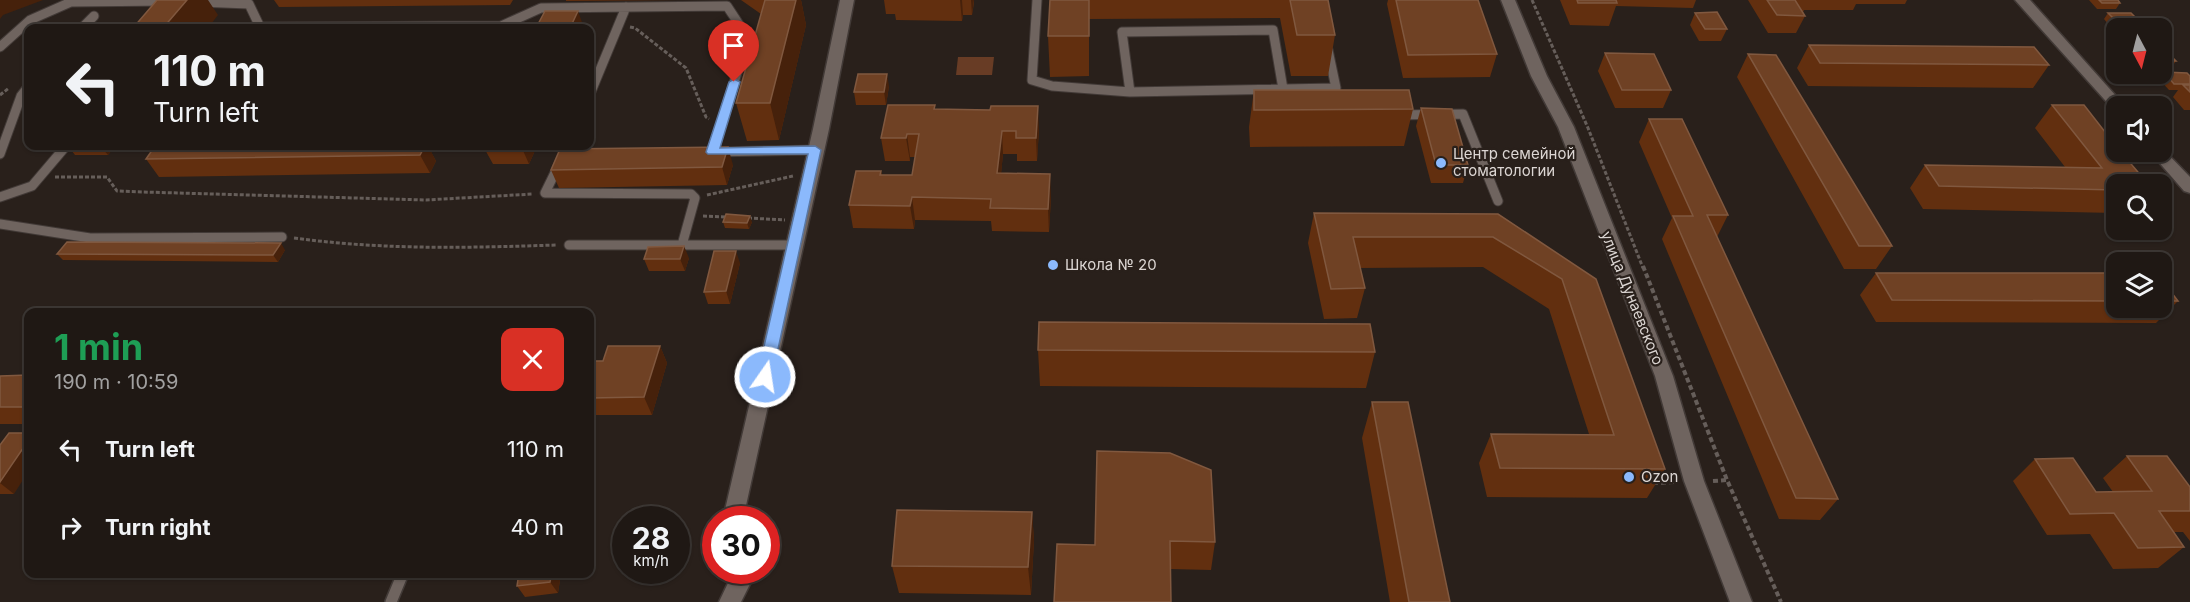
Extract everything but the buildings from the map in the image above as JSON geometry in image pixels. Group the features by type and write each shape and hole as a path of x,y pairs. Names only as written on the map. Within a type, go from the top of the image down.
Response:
{"street":[{"path":"736,506 847,0"},
{"name":"улица Дунаевского","path":"1509,0 1539,76 1566,127 1664,376 1694,481 1741,602"},
{"path":"2022,0 2109,96"},
{"path":"2167,162 2190,187"},
{"path":"730,602 739,584"}],"lane":[{"path":"1037,0 1032,80 1052,86 1130,92 1336,88 1326,44"},
{"path":"26,24 71,2 177,2"},
{"path":"188,2 250,2 259,24"},
{"path":"505,24 543,4 626,7 727,6 748,38 712,152 815,150"},
{"path":"594,84 626,7"},
{"path":"86,24 94,16"},
{"path":"0,47 24,25"},
{"path":"1130,92 1122,32 1272,30 1283,89"},
{"path":"0,154 3,140 24,92"},
{"path":"1389,115 1463,114 1498,201"},
{"path":"0,197 32,186 63,150"},
{"path":"566,150 545,193 691,194 695,198 682,245"},
{"path":"0,224 90,238 282,237"},
{"path":"569,245 794,245"},
{"path":"391,602 401,578"}],"path":[{"path":"1532,0 1588,128 1728,480 1781,602"},
{"path":"618,26 635,28 686,69 706,117 720,126"},
{"path":"695,198 798,175"},
{"path":"40,177 107,177 117,191 426,200 545,193"},
{"path":"690,215 733,218"},
{"path":"744,218 786,220"},
{"path":"282,237 355,246 441,249 569,245"}],"shaded area":[{"path":"958,57 994,57 992,75 956,75"}],"place":[{"name":"Центр cемейной cтоматологии","path":"1441,163"},
{"name":"Школа № 20","path":"1053,265"},
{"name":"Ozon","path":"1629,477"}],"route":[{"path":"734,82 712,152 815,150 765,377"}]}
